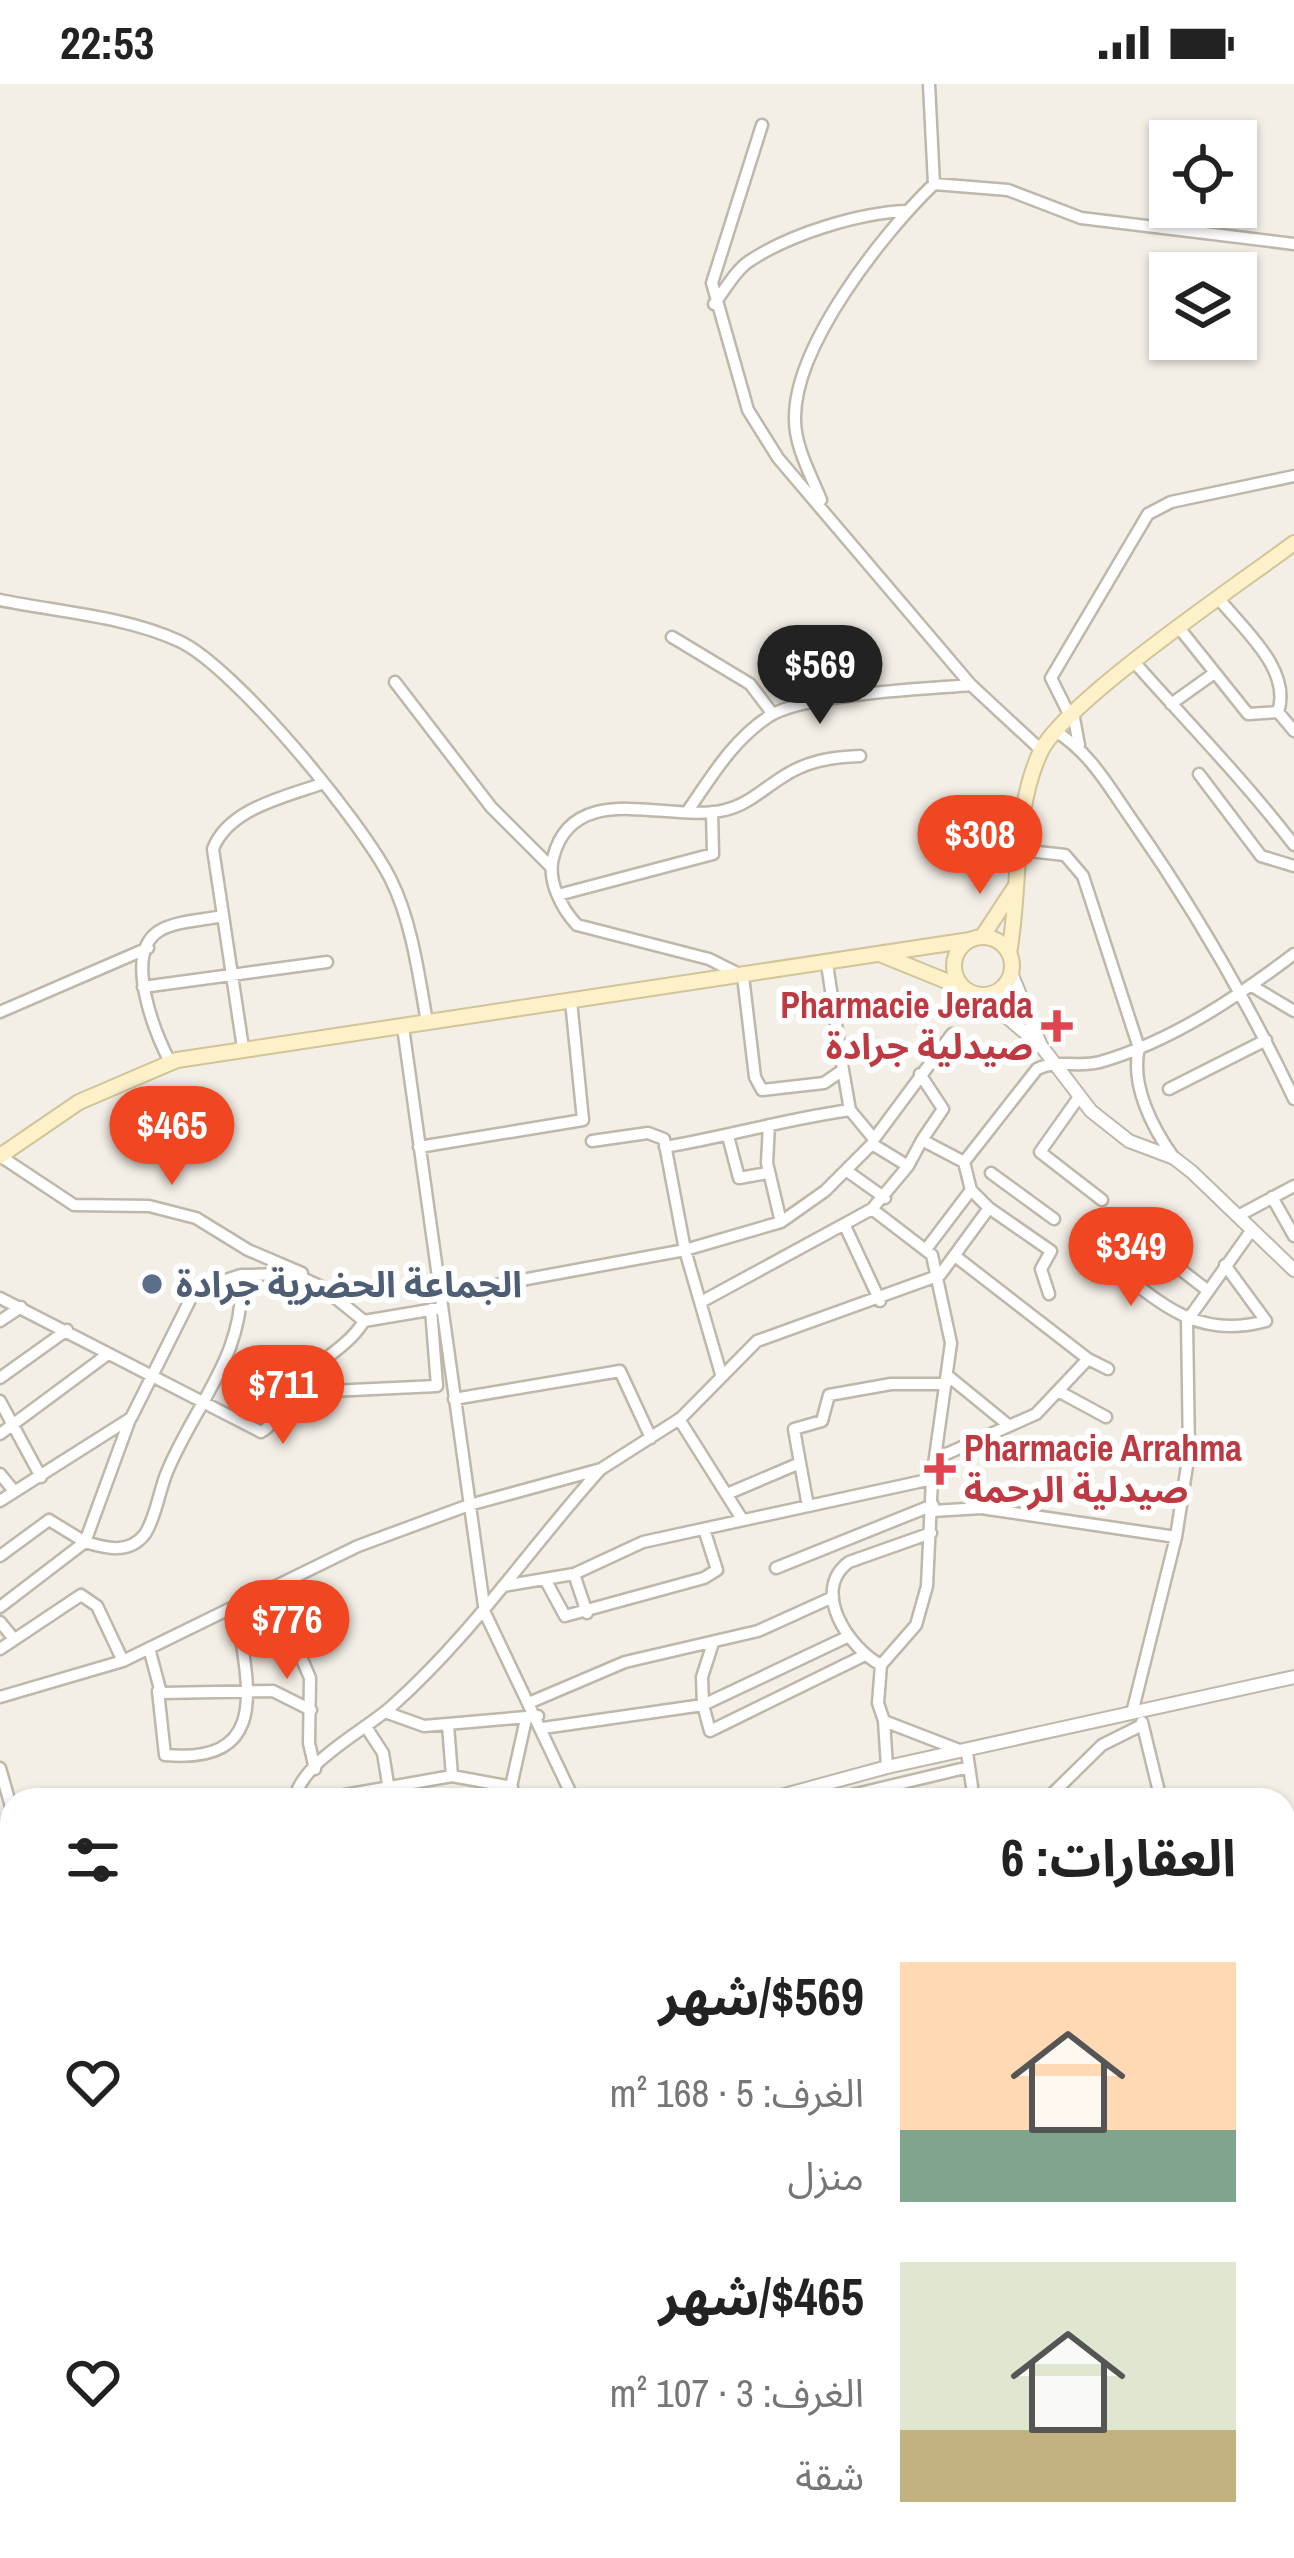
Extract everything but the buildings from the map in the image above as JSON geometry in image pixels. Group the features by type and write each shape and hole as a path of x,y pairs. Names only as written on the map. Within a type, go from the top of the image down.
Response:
{"main road":[{"path":"882,956 974,993 1000,989 1011,973 1020,850 1041,751 1072,715 1294,543"},
{"path":"974,993 954,968 958,951 976,938 1017,883"},
{"path":"0,1156 79,1102 170,1062 976,938 998,941 1010,953"}],"street":[{"path":"929,84 934,184"},
{"path":"762,125 713,273 714,304 756,428 971,685 1041,751"},
{"path":"825,510 797,439 797,400 836,302 906,211 934,184 1008,190 1081,218 1294,244"},
{"path":"714,304 746,262 814,234 906,211"},
{"path":"721,247 746,262"},
{"path":"1294,476 1171,502 1148,514 1052,678 1072,715 1079,745 1248,989 1294,1099"},
{"path":"1219,599 1276,671 1283,688 1278,712"},
{"path":"0,600 180,641 212,663 354,822 392,882 428,1022"},
{"path":"1180,629 1248,714 1278,712"},
{"path":"673,637 750,684 772,713"},
{"path":"1136,663 1246,782 1294,845"},
{"path":"1171,704 1213,674"},
{"path":"395,682 491,807 550,867 558,895 577,926 709,959 743,976 754,1077 770,1091 768,1173 782,1222"},
{"path":"689,809 732,749 772,713 874,694 971,685"},
{"path":"1278,712 1294,731"},
{"path":"1055,731 1079,745"},
{"path":"550,867 560,838 578,819 629,808 712,812 743,804 811,762 860,756"},
{"path":"1198,774 1261,856 1294,866"},
{"path":"243,1048 212,855 225,826 321,784"},
{"path":"558,895 712,854 712,812"},
{"path":"1020,850 1065,855 1083,876 1139,1048 1143,1098 1174,1158 1292,1264"},
{"path":"0,1012 148,947 163,929 223,916"},
{"path":"148,947 143,987 152,1027 170,1062"},
{"path":"964,1162 1032,1075 1055,1062 1095,1064 1139,1048 1248,989 1294,954"},
{"path":"143,987 327,962"},
{"path":"827,964 850,1110"},
{"path":"1011,973 1042,1047"},
{"path":"1248,989 1294,1011"},
{"path":"974,993 1042,1047 1079,1097 1129,1141 1174,1158"},
{"path":"419,1147 583,1120 571,1001"},
{"path":"403,1027 437,1304 484,1613 531,1702 535,1721 568,1788"},
{"path":"0,1298 261,1432 272,1424 287,1393 350,1340 364,1321 686,1250 782,1222 847,1171 952,1034"},
{"path":"1168,1089 1266,1040"},
{"path":"770,1091 824,1083 843,1070"},
{"path":"701,1302 845,1226 886,1198 943,1108 920,1074"},
{"path":"1079,1097 1040,1152 1042,1159 1102,1201"},
{"path":"665,1147 850,1110 856,1111 873,1142 908,1166"},
{"path":"592,1141 648,1133 664,1139 686,1250 721,1373"},
{"path":"728,1136 739,1178 768,1173"},
{"path":"922,1140 964,1162 971,1190 1052,1251 1042,1269 1049,1294"},
{"path":"0,1156 20,1174 74,1205 149,1206 196,1218 309,1279 364,1321"},
{"path":"847,1171 886,1198"},
{"path":"991,1173 1054,1219"},
{"path":"1238,1216 1294,1186"},
{"path":"927,1248 971,1190"},
{"path":"1272,1197 1294,1236"},
{"path":"1015,1226 1032,1204"},
{"path":"0,1697 123,1661 358,1546 469,1505 601,1469 679,1419 721,1373 776,1332 880,1301 940,1275 989,1208"},
{"path":"872,1209 927,1248 940,1275 951,1343 932,1479 921,1615 881,1665 878,1703 887,1768"},
{"path":"845,1226 880,1301"},
{"path":"1158,1788 1138,1717 1190,1453 1187,1322 1251,1231"},
{"path":"1149,1245 1207,1290"},
{"path":"955,1256 1108,1369"},
{"path":"1102,1258 1187,1322 1266,1321 1225,1265"},
{"path":"0,1607 85,1542 130,1418 153,1378 186,1300 208,1284 241,1275 278,1273 309,1279"},
{"path":"0,1556 49,1520 85,1542 119,1549 145,1533 167,1472 239,1330 241,1275"},
{"path":"287,1393 436,1386 437,1304"},
{"path":"0,1321 20,1307"},
{"path":"0,1378 67,1330"},
{"path":"0,1434 108,1354"},
{"path":"935,1459 1036,1414 1088,1358"},
{"path":"454,1400 620,1371 651,1438"},
{"path":"808,1506 794,1429 822,1421 829,1395 946,1380 1007,1424"},
{"path":"1058,1391 1106,1417"},
{"path":"0,1401 41,1477"},
{"path":"0,1501 130,1418"},
{"path":"679,1419 742,1519"},
{"path":"727,1494 800,1463"},
{"path":"299,1788 315,1769 385,1712 484,1613 601,1469"},
{"path":"0,1474 14,1491"},
{"path":"503,1586 574,1574 643,1542 932,1479"},
{"path":"776,1568 933,1508 982,1508 1176,1537"},
{"path":"546,1581 561,1614 587,1613 713,1574 717,1564 704,1529"},
{"path":"881,1665 863,1656 847,1637 832,1597 843,1566 931,1533"},
{"path":"574,1574 587,1613"},
{"path":"271,1587 308,1669 308,1743 315,1769"},
{"path":"0,1649 82,1595 97,1606 123,1661"},
{"path":"531,1702 625,1662 758,1631 832,1597"},
{"path":"149,1648 163,1753 220,1753 230,1746 245,1720 236,1605"},
{"path":"0,1622 14,1639"},
{"path":"385,1712 424,1726 704,1705 847,1637"},
{"path":"713,1643 702,1677 708,1728 715,1733 863,1656"},
{"path":"869,1788 1294,1677"},
{"path":"158,1691 273,1691 311,1710"},
{"path":"1058,1788 1102,1744 1138,1717"},
{"path":"512,1788 535,1721"},
{"path":"884,1721 968,1760"},
{"path":"448,1725 452,1776"},
{"path":"366,1727 383,1753 388,1784"},
{"path":"811,1788 887,1768 968,1760"},
{"path":"968,1760 972,1788"},
{"path":"370,1788 452,1776 491,1788"}],"place":[{"name":"Pharmacie Jerada صيدلية جرادة","path":"1057,1026"},
{"name":"الجماعة الحضرية جرادة","path":"152,1284"},
{"name":"Pharmacie Arrahma صيدلية الرحمة","path":"940,1469"}]}
